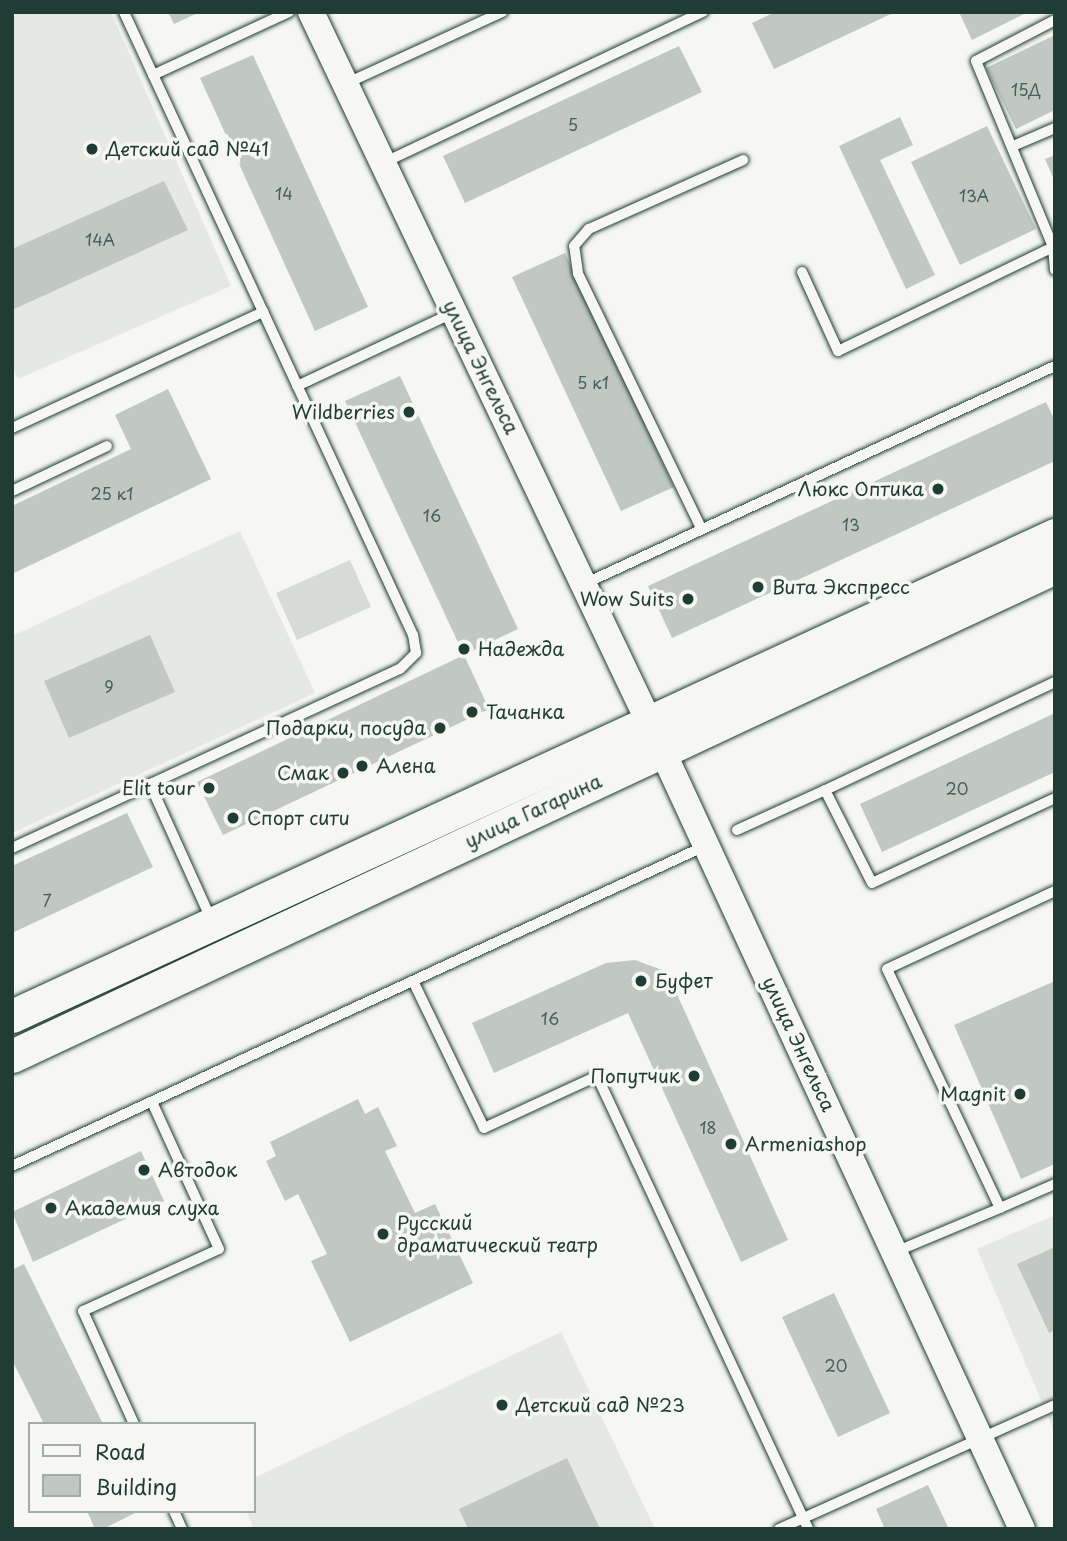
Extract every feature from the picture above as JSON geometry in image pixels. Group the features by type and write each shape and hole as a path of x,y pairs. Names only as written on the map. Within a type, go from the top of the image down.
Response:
{"main road":[{"name":"улица Гагарина","path":"12,1056 1055,535"},
{"name":"улица Гагарина","path":"12,1016 213,923 1055,567"}],"street":[{"name":"улица Энгельса","path":"311,12 656,736 1022,1529"}],"lane":[{"path":"12,848 400,669 416,653 297,386 124,12"},
{"path":"153,75 289,12"},
{"path":"345,83 502,12"},
{"path":"383,163 703,12"},
{"path":"1055,20 976,61 1053,247 1055,270"},
{"path":"1013,146 1055,128"},
{"path":"701,528 578,273 574,246 589,229 743,160"},
{"path":"802,272 838,351 1053,247"},
{"path":"12,428 263,312"},
{"path":"297,386 454,312"},
{"path":"584,584 1055,366"},
{"path":"12,491 107,446"},
{"path":"737,830 1055,682"},
{"path":"150,784 213,923"},
{"path":"825,790 872,883 1055,798"},
{"path":"12,1166 707,845"},
{"path":"1000,1208 887,969 1055,891"},
{"path":"413,981 484,1128 597,1076 808,1529"},
{"path":"133,1422 83,1311 219,1249 152,1102"},
{"path":"895,1252 1055,1184"},
{"path":"779,1529 982,1441 1055,1405"},
{"path":"175,1513 182,1529"}],"shaded area":[{"name":"Детский сад №41","path":"12,12 111,12 231,286 18,379 12,367"},
{"path":"240,531 315,693 12,833 12,636"},
{"path":"350,560 371,607 297,640 276,593"},
{"path":"1055,1215 1055,1433 977,1249"},
{"name":"Детский сад №23","path":"561,1332 655,1529 254,1529 247,1513 256,1513 256,1477"}],"building":[{"path":"168,12 200,12 174,24"},
{"path":"775,12 895,12 774,69 752,23"},
{"path":"959,12 1028,12 972,40"},
{"path":"1055,35 1055,110 1016,129 986,68"},
{"path":"679,46 702,92 465,203 443,156"},
{"path":"253,55 368,307 315,331 200,78"},
{"path":"900,117 913,145 880,160 935,275 906,289 839,146"},
{"path":"987,126 1036,229 960,265 911,162"},
{"path":"1055,155 1055,182 1045,159"},
{"path":"164,181 188,230 12,310 12,249"},
{"path":"565,253 674,487 621,511 512,277"},
{"path":"400,376 518,629 464,655 345,401"},
{"path":"168,389 211,479 12,574 12,506 131,449 115,415"},
{"path":"1046,402 1055,421 1055,461 672,638 648,586"},
{"path":"150,635 175,692 69,738 44,681"},
{"path":"464,655 489,709 223,835 197,782"},
{"path":"1055,713 1055,772 882,852 860,804"},
{"path":"127,813 153,867 12,933 12,866"},
{"path":"635,960 662,970 676,992 788,1240 741,1262 628,1013 494,1073 472,1023 606,963"},
{"name":"Magnit","path":"1055,981 1055,1164 1021,1179 954,1025"},
{"name":"Русский драматический театр","path":"358,1099 365,1114 378,1107 397,1146 385,1151 415,1213 435,1204 473,1283 350,1342 311,1261 327,1254 298,1194 285,1201 266,1161 276,1156 270,1142"},
{"path":"141,1151 164,1201 33,1262 12,1212"},
{"path":"1055,1247 1055,1330 1049,1333 1017,1264"},
{"path":"24,1264 102,1422 43,1422 12,1360 12,1270"},
{"path":"834,1293 890,1413 838,1437 782,1317"},
{"path":"567,1458 600,1529 468,1529 459,1509"},
{"path":"928,1485 949,1529 885,1529 876,1509"},
{"path":"88,1513 135,1513 103,1529 95,1529"}],"place":[{"name":"Детский сад №41","path":"92,149"},
{"name":"Wildberries","path":"409,412"},
{"name":"Люкс Оптика","path":"938,489"},
{"name":"Вита Экспресс","path":"758,587"},
{"name":"Wow Suits","path":"688,599"},
{"name":"Надежда","path":"464,649"},
{"name":"Тачанка","path":"472,712"},
{"name":"Подарки, посуда","path":"440,728"},
{"name":"Алена","path":"362,766"},
{"name":"Смак","path":"343,773"},
{"name":"Elit tour","path":"209,788"},
{"name":"Спорт сити","path":"233,818"},
{"name":"Буфет","path":"641,981"},
{"name":"Попутчик","path":"694,1076"},
{"name":"Magnit","path":"1020,1094"},
{"name":"Armeniashop","path":"731,1144"},
{"name":"Автодок","path":"144,1170"},
{"name":"Академия слуха","path":"51,1208"},
{"name":"Русский драматический театр","path":"383,1234"},
{"name":"Детский сад №23","path":"502,1405"}]}
